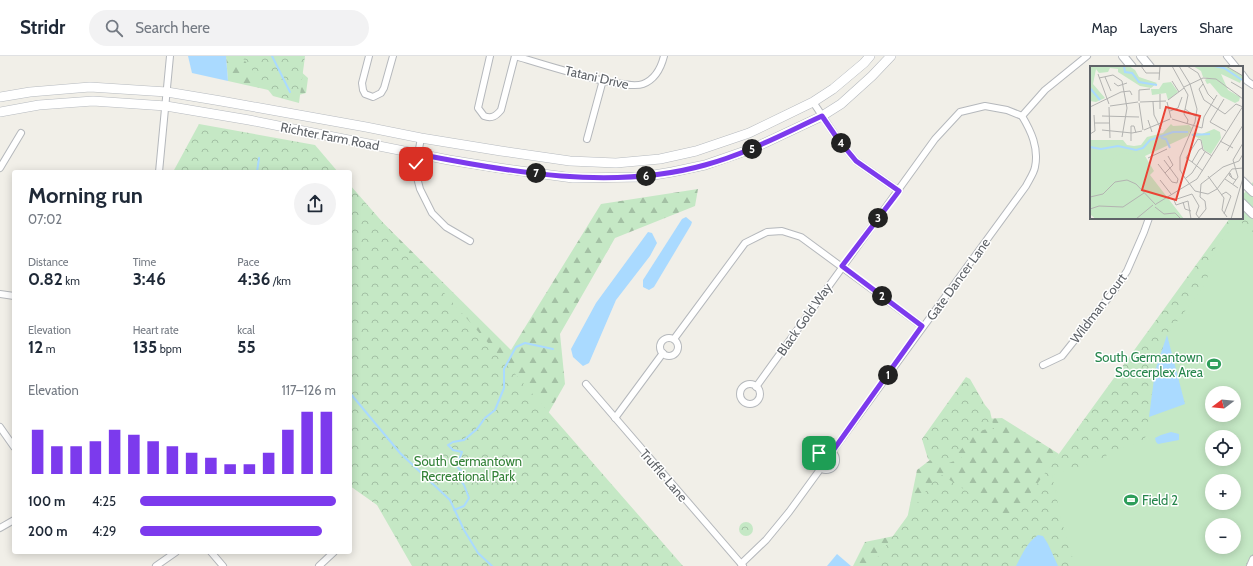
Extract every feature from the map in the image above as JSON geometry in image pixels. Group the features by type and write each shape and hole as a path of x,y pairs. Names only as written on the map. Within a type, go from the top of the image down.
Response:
{"main road":[{"name":"Richter Farm Road","path":"0,97 30,92 90,87 167,92 421,138 570,162 616,163 653,160 696,151 748,133 813,102 833,89 864,63 870,56"},
{"name":"Richter Farm Road","path":"0,112 39,105 93,101 166,106 249,120 418,154 499,168 573,178 642,177 705,165 754,148 822,116 841,104 872,76 891,56"}],"street":[{"path":"159,170 170,56"},
{"path":"369,56 362,86 365,94 373,97 381,93 384,88 393,56"},
{"path":"490,56 478,108 484,116 495,117 501,110 515,56"},
{"name":"Tatani Drive","path":"515,56 603,80 632,86 643,84 653,79 661,69 664,56"},
{"path":"1022,116 1045,90 1088,56"},
{"path":"1123,56 1131,66"},
{"path":"1141,56 1149,66"},
{"path":"1228,56 1235,66"},
{"path":"1243,75 1247,81 1253,85"},
{"path":"587,139 603,80"},
{"path":"813,102 837,138 856,161 899,191"},
{"name":"Black Gold Way","path":"756,387 842,266 899,191 935,139 960,112 985,106 1006,110 1022,116"},
{"name":"Gate Dancer Lane","path":"742,565 766,540 821,468 826,470 833,466 836,459 832,452 922,326 1026,186 1035,167 1035,148 1031,131 1022,116"},
{"path":"0,168 21,133"},
{"path":"421,138 416,170 420,189 432,213 446,227 470,241"},
{"path":"1243,181 1253,192"},
{"path":"1243,204 1253,214"},
{"name":"Wildman Court","path":"1043,365 1062,356 1113,292 1127,271 1149,219"},
{"path":"674,339 745,243 767,232 782,231 801,237 922,326"},
{"path":"0,294 12,296"},
{"path":"668,338 674,339 678,346 677,353 668,356 660,349 662,342 668,338"},
{"path":"615,418 663,353"},
{"name":"Truffle Lane","path":"586,384 742,565"},
{"path":"0,427 12,444"},
{"path":"821,468 816,459 819,453 825,450 832,452"},
{"path":"0,528 12,521"},
{"path":"156,566 173,554"},
{"path":"213,554 223,566"},
{"path":"319,566 332,554"},
{"path":"1250,566 1253,559"}],"green space":[{"path":"226,56 300,56 298,69 308,78 306,93 295,96 228,81"},
{"path":"241,56 305,56 299,103 273,96"},
{"path":"199,124 315,145 336,170 174,170"},
{"path":"1253,182 1253,566 871,566 939,473 1011,520 1229,219 1243,219 1243,195"},
{"name":"South Germantown Recreational Park","path":"352,187 683,566 412,566 377,505 352,487"},
{"path":"698,189 695,206 615,238 560,334 565,384 545,419 352,192 511,350 601,204"},
{"name":"South Germantown Soccerplex Area","path":"1236,219 1253,232 1253,552 1245,566 1075,566 1061,519 1052,475 1100,460 1114,450 1143,441 1146,436 1149,417 1185,404 1167,335 1206,283 1214,250 1229,232 1236,222"},
{"path":"966,377 970,379 990,411 994,429 983,430 973,436 958,453 962,458 941,466 928,459 922,439"},
{"path":"1002,418 1059,454 987,566 853,566 865,542 904,534 917,470 983,419"},
{"path":"746,522 751,524 753,529 751,534 746,536 741,534 739,529 741,524"}],"water":[{"path":"188,56 226,56 228,81 192,73"},
{"path":"686,217 692,222 691,225 654,287 649,290 643,287 643,280 682,219"},
{"path":"648,232 652,233 657,243 650,256 616,300 589,363 583,366 573,357 571,349 596,303"},
{"path":"1167,335 1185,404 1149,417 1155,371"},
{"path":"1171,432 1179,434 1179,440 1158,444 1156,442 1155,438"},
{"path":"1038,535 1043,536 1058,566 1016,566 1028,545"},
{"path":"837,554 851,566 827,566"}],"waterway":[{"path":"272,56 290,92"},
{"path":"257,170 259,158"},
{"path":"454,510 464,506 469,498 464,485 459,478 461,471 455,464 459,460 462,452 453,450 448,445 453,442 464,440 477,429 485,418 495,410 504,388 504,369 516,347 525,343 553,349"},
{"path":"352,395 400,453 450,500 464,530 478,553 492,566"}],"place":[{"name":"South Germantown Soccerplex Area","path":"1214,364"},
{"name":"Field 2","path":"1131,500"}],"route":[{"path":"416,164 418,154 499,168 573,178 642,177 705,165 754,148 822,116 837,138 856,161 899,191 842,266 922,326 832,452 825,450 819,453"}]}
